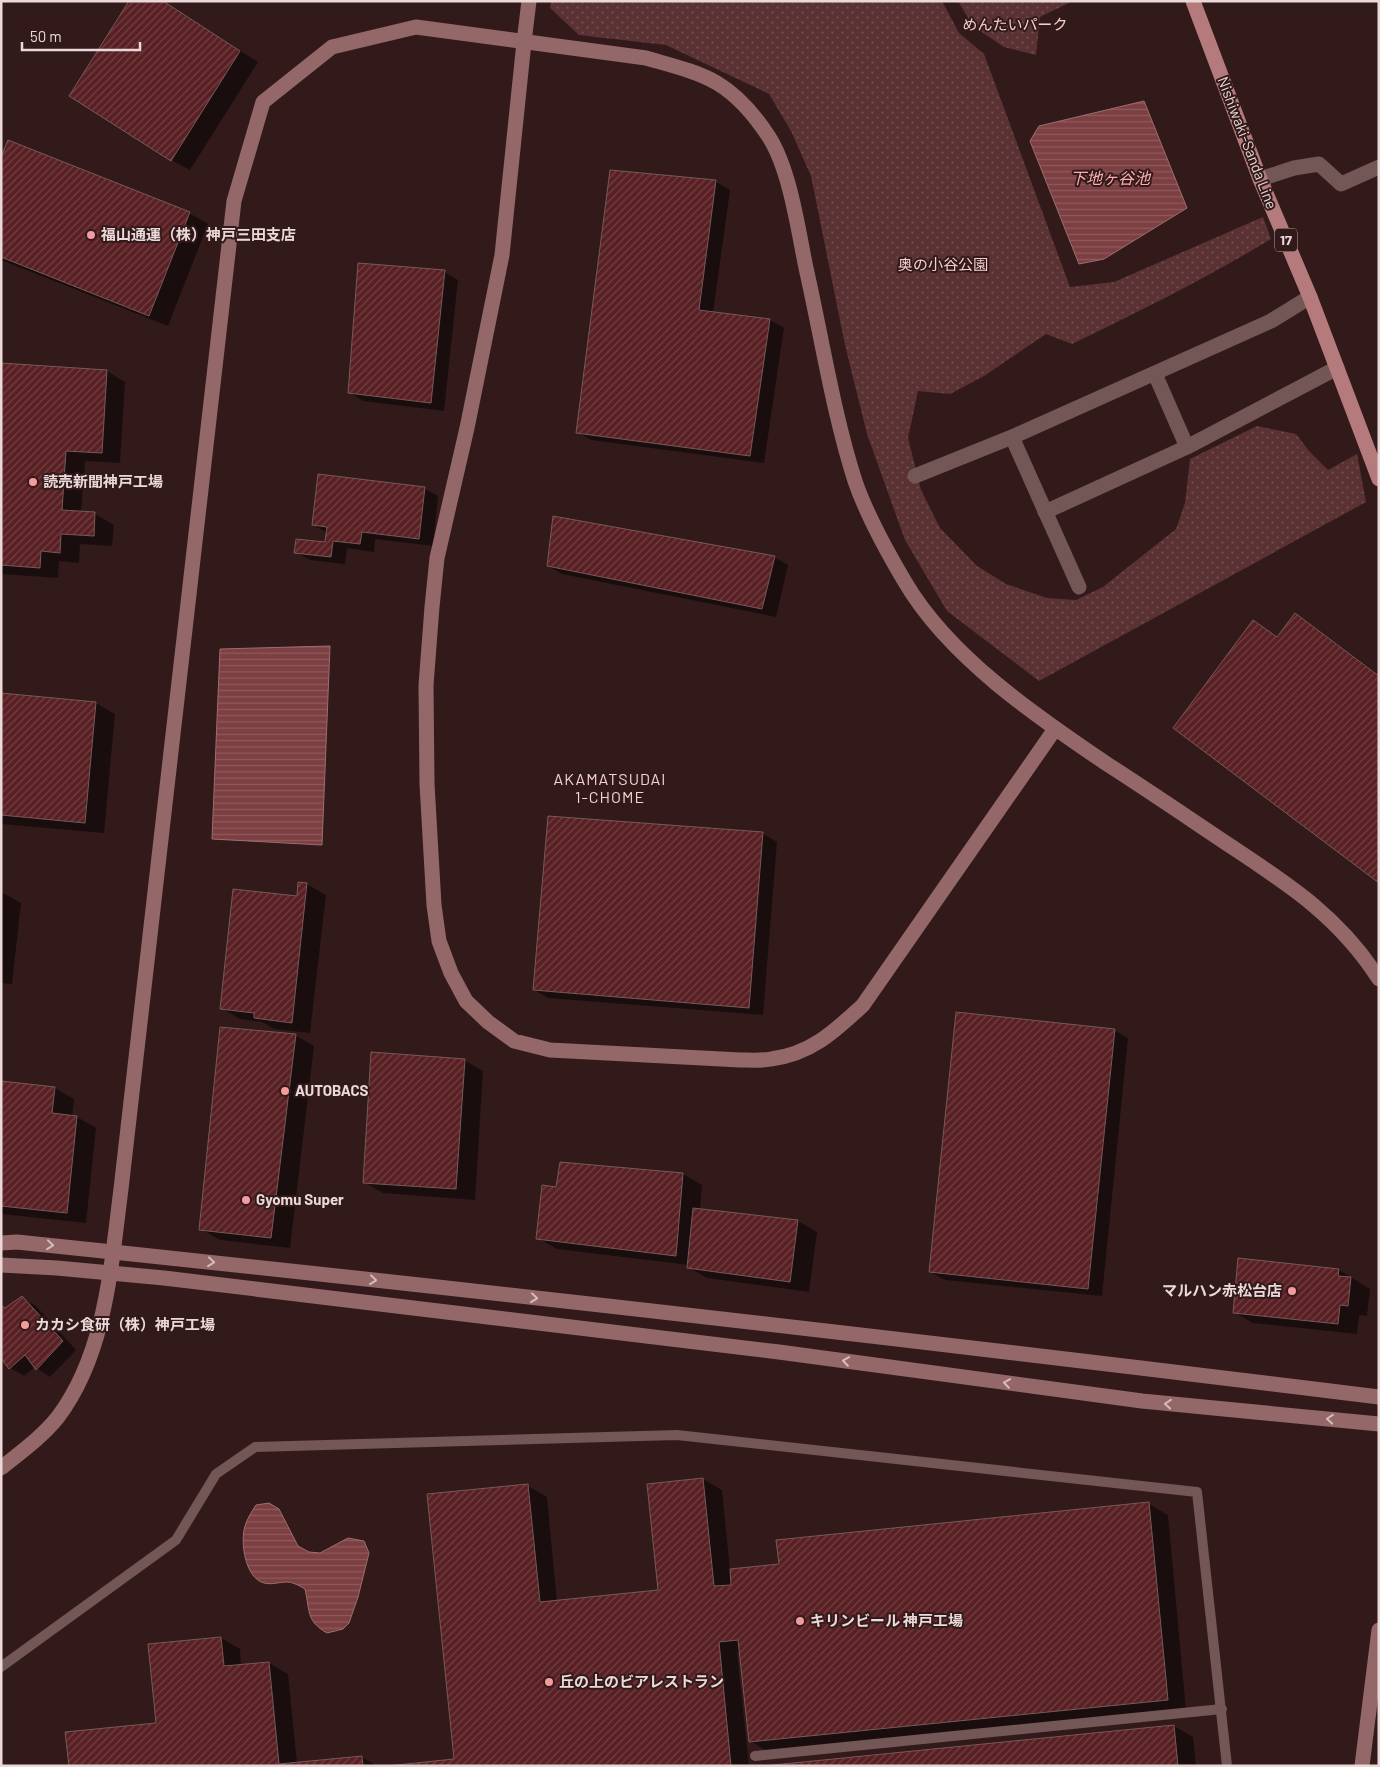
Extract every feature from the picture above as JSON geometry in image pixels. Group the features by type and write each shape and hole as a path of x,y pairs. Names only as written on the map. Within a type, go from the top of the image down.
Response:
{"main road":[{"name":"Nishiwaki-Sanda Line","path":"1193,1 1260,179 1310,297 1379,479"}],"street":[{"path":"529,1 502,255 467,428 437,558 426,685 427,784 434,905 439,941 451,973 466,1001 488,1022 514,1040 550,1050 740,1060 770,1060 801,1051 829,1036 863,1005 1055,729"},
{"path":"1,1468 35,1442 58,1417 79,1382 102,1317 110,1273 234,201 263,102 332,47 416,27 646,58 678,67 717,84 744,105 769,137 783,168 838,414 856,482 882,542 908,587 937,627 992,679 1055,729 1289,885 1347,936 1379,979"},
{"path":"1260,179 1294,168 1319,164 1341,184 1379,166"},
{"path":"915,476 1012,437 1155,374 1271,321 1310,297"},
{"path":"1045,512 1187,447 1337,368"},
{"path":"1155,374 1187,447"},
{"path":"1012,437 1079,587"},
{"path":"1,1243 17,1242 112,1252 1018,1352 1379,1397"},
{"path":"1,1265 110,1273 779,1352 1142,1401 1379,1424"},
{"path":"1362,1766 1379,1630"}],"lane":[{"path":"1,1667 176,1540 216,1474 255,1447 676,1435 1197,1492 1227,1766"},
{"path":"755,1756 1222,1709"}],"green space":[{"name":"奥の小谷公園","path":"551,1 942,1 959,33 984,54 1070,287 1114,282 1263,217 1271,239 1148,307 1072,344 1046,334 984,376 950,394 918,391 908,438 921,490 940,528 977,566 1006,584 1047,598 1076,600 1103,587 1176,529 1185,503 1190,459 1257,426 1296,434 1309,451 1328,470 1357,454 1366,502 1039,681 947,611 905,540 867,434 845,345 811,176 791,131 769,94 666,45 579,35 550,8"},
{"name":"めんたいパーク","path":"958,1 1073,1 1040,17 1036,55 1004,47 973,26"}],"water":[{"name":"下地ヶ谷池","path":"1144,101 1187,208 1104,259 1079,264 1030,141 1039,126"},
{"path":"330,646 322,845 212,839 220,649"},
{"path":"269,1503 279,1509 298,1546 309,1552 320,1553 348,1538 364,1541 369,1553 358,1597 349,1623 343,1629 327,1633 315,1624 310,1615 305,1589 289,1582 264,1583 252,1574 248,1567 244,1550 245,1526 256,1505"}],"building":[{"path":"129,1 163,1 240,51 171,161 69,96"},
{"name":"福山通運（株）神戸三田支店","path":"8,140 190,212 149,316 1,257 1,157"},
{"path":"610,170 716,180 699,310 770,319 750,456 576,433"},
{"path":"358,263 445,270 431,403 348,393"},
{"name":"読売新聞神戸工場","path":"1,363 107,370 102,453 66,451 62,510 95,512 94,536 61,534 60,553 41,551 40,568 1,565"},
{"path":"318,474 425,487 419,539 362,532 360,544 333,541 331,557 294,553 296,539 325,542 327,527 312,525"},
{"path":"553,516 775,556 762,609 547,566"},
{"path":"1295,613 1379,676 1379,883 1173,728 1253,620 1277,637"},
{"path":"1,693 96,702 85,823 1,815"},
{"path":"548,816 763,832 749,1008 533,990"},
{"path":"298,882 307,883 292,1023 254,1018 254,1013 220,1009 233,889 297,896"},
{"path":"956,1012 1115,1029 1088,1289 929,1272"},
{"path":"220,1027 296,1034 271,1238 199,1230"},
{"path":"371,1052 465,1059 456,1189 363,1183"},
{"path":"1,1081 55,1087 52,1113 77,1116 67,1213 1,1206"},
{"path":"560,1162 683,1173 676,1256 536,1239 542,1185 556,1187"},
{"path":"693,1208 798,1220 790,1282 687,1268"},
{"name":"マルハン赤松台店","path":"1238,1258 1339,1269 1338,1276 1351,1277 1348,1306 1340,1305 1338,1324 1233,1313"},
{"name":"カカシ食研（株）神戸工場","path":"22,1296 63,1341 36,1370 25,1355 9,1369 1,1358 1,1305 5,1308"},
{"name":"キリンビール 神戸工場","path":"703,1478 714,1586 731,1585 730,1569 779,1564 776,1540 1149,1502 1168,1700 749,1742 738,1640 719,1642 731,1766 387,1766 454,1759 427,1494 528,1484 540,1602 658,1590 647,1484"},
{"path":"221,1637 224,1666 269,1662 279,1764 362,1756 363,1766 69,1766 65,1732 156,1723 148,1644"},
{"path":"1174,1725 1178,1766 763,1766"}],"place":[{"name":"福山通運（株）神戸三田支店","path":"91,235"},
{"name":"読売新聞神戸工場","path":"33,482"},
{"name":"AUTOBACS","path":"285,1091"},
{"name":"Gyomu Super","path":"246,1200"},
{"name":"マルハン赤松台店","path":"1292,1291"},
{"name":"カカシ食研（株）神戸工場","path":"25,1325"},
{"name":"キリンビール 神戸工場","path":"800,1621"},
{"name":"丘の上のビアレストラン","path":"549,1682"}],"district":[{"name":"AKAMATSUDAI 1-CHOME","path":"610,788"}]}
